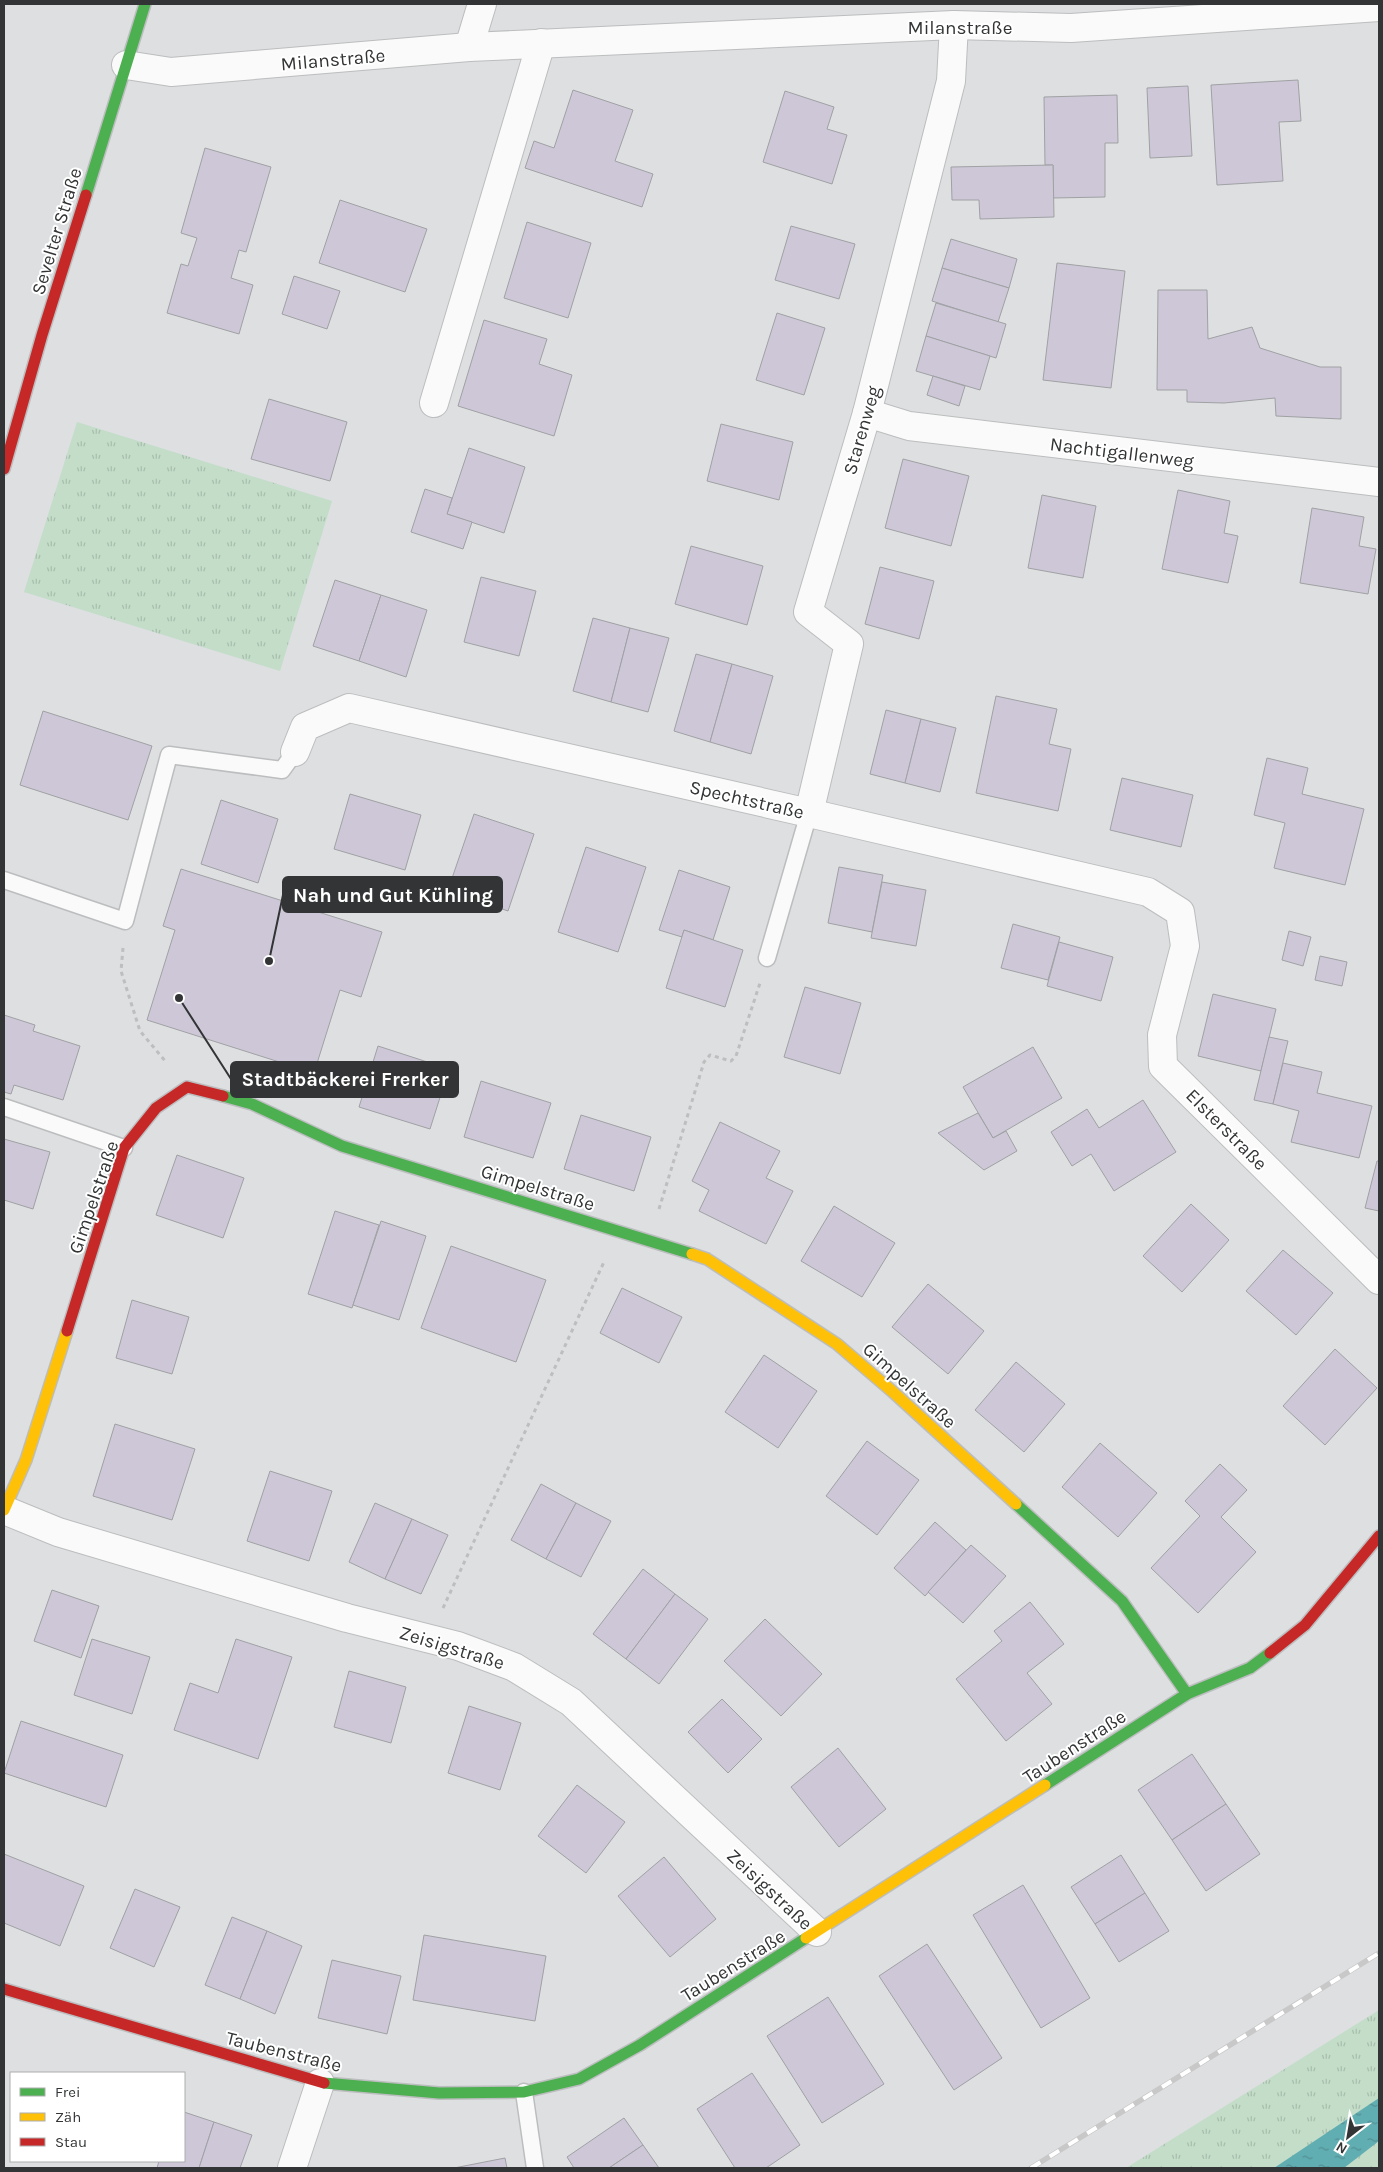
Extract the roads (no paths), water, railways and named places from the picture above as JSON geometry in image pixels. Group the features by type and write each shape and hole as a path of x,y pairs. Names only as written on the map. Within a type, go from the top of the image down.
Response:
{"street":[{"name":"Sevelter Straße","path":"4,469 42,335 144,4"},
{"path":"469,47 482,4"},
{"name":"Milanstraße","path":"126,65 171,72 469,47 954,25 989,15 1071,28 1379,6"},
{"name":"Starenweg","path":"809,813 849,644 808,612 867,414 951,81 954,25"},
{"path":"434,403 541,43"},
{"name":"Nachtigallenweg","path":"867,414 909,426 1379,482"},
{"name":"Spechtstraße","path":"295,752 306,727 349,708 1148,892 1180,912 1185,946"},
{"name":"Elsterstraße","path":"1185,946 1162,1035 1163,1066 1379,1280"},
{"name":"Gimpelstraße","path":"4,1510 26,1460 124,1148 156,1108 187,1087 252,1104 342,1146 619,1230 707,1259 837,1344 1122,1601 1187,1694"},
{"name":"Zeisigstraße","path":"4,1510 58,1532 347,1618 429,1638 514,1667 571,1702 817,1932"},
{"name":"Taubenstraße","path":"4,1989 320,2082 431,2093 524,2092 579,2079 640,2046 1187,1694 1250,1668 1306,1625 1375,1555 1379,1536"},
{"path":"292,2168 320,2082"}],"lane":[{"path":"4,880 125,920 169,755 282,770 295,752"},
{"path":"768,958 809,813"},
{"path":"4,1107 124,1148"},
{"path":"524,2092 535,2168"}],"water":[{"path":"1379,2098 1379,2141 1344,2168 1274,2168"}],"railway":[{"path":"1031,2168 1379,1953"}],"place":[{"name":"Nah und Gut Kühling","path":"269,961"},
{"name":"Stadtbäckerei Frerker","path":"179,998"}]}
